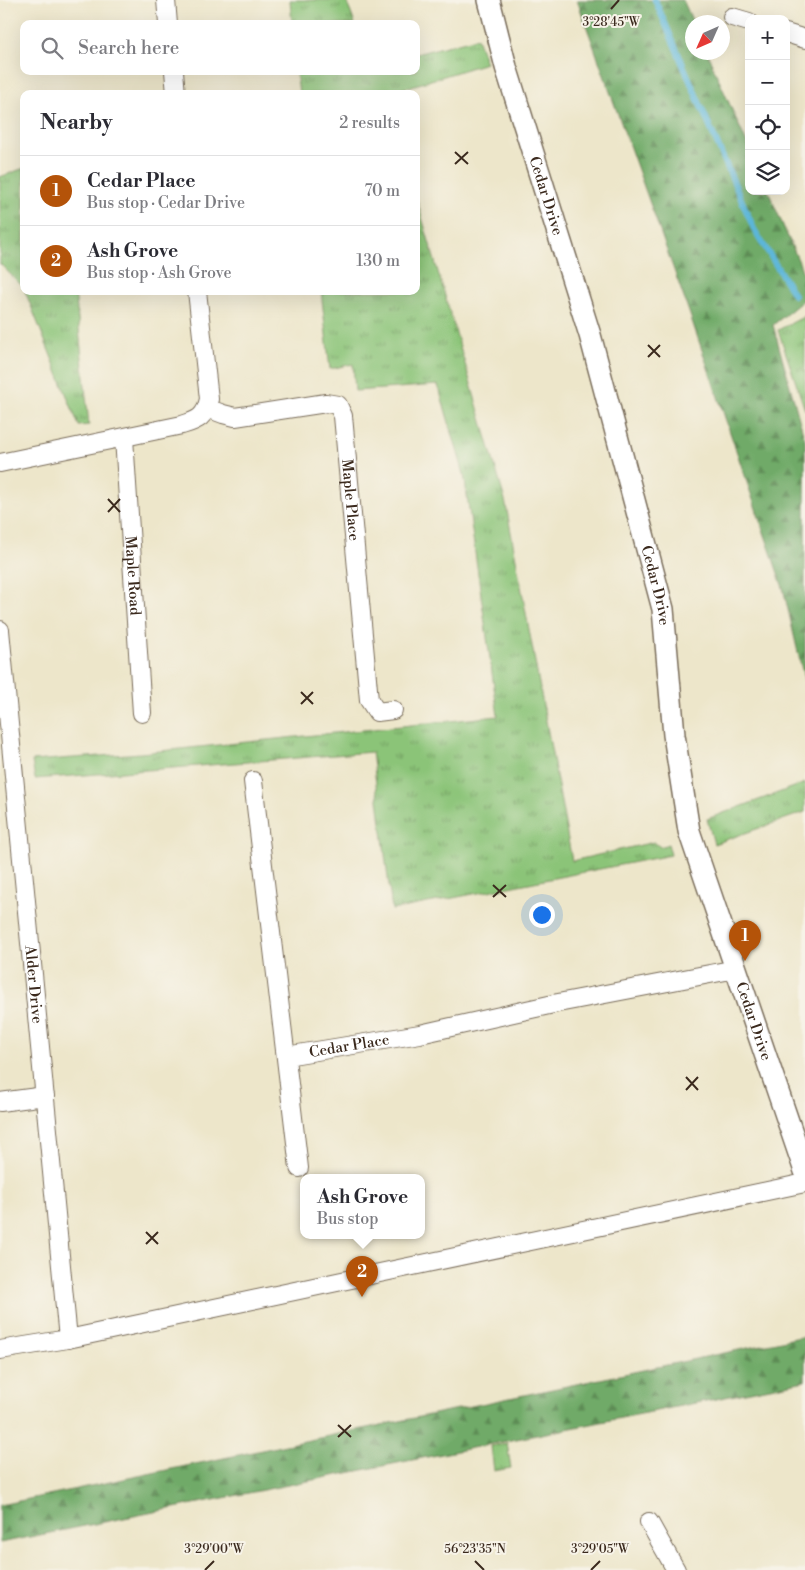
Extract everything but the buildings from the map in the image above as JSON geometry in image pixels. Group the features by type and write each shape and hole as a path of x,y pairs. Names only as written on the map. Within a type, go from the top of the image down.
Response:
{"street":[{"path":"166,0 168,20"},
{"name":"Cedar Drive","path":"489,0 506,67 590,335 663,610 674,735 689,831 805,1171"},
{"path":"790,34 805,39"},
{"path":"174,75 176,90"},
{"path":"0,464 124,438 199,419 207,408 209,399 197,295"},
{"name":"Maple Place","path":"207,408 235,417 326,403 338,405 343,416 369,700 377,712 393,710"},
{"name":"Maple Road","path":"124,438 142,713"},
{"name":"Alder Drive","path":"0,632 68,1339"},
{"path":"253,781 300,1168"},
{"name":"Cedar Place","path":"286,1056 420,1034 558,1003 736,969"},
{"path":"0,1102 44,1096"},
{"path":"0,1350 68,1339 805,1183"},
{"path":"649,1522 676,1570"}],"green space":[{"path":"290,0 346,0 354,20 292,20"},
{"path":"577,0 683,0 690,15 685,15 685,60 710,60 745,139 745,195 770,195 805,279 805,299 773,325 805,440 805,683 783,588 689,312"},
{"path":"477,38 486,63 399,90 298,90 297,75 420,75 420,53"},
{"path":"20,170 20,284 0,264 0,177"},
{"path":"420,211 505,500 572,861 654,842 660,847 668,844 671,855 392,910 372,752 35,779 32,761 141,753 498,716 464,474 438,385 355,391 353,364 330,369 321,295 420,295"},
{"path":"27,295 75,295 89,425 79,426"},
{"path":"805,316 805,410 778,330"},
{"path":"805,783 805,812 714,844 707,819"},
{"path":"805,1336 805,1381 0,1543 0,1505"},
{"path":"507,1443 511,1468 494,1471 491,1446"}],"waterway":[{"path":"655,0 754,229 794,295"}],"place":[{"name":"Cedar Place","path":"745,961"},
{"name":"Ash Grove","path":"362,1297"}]}
